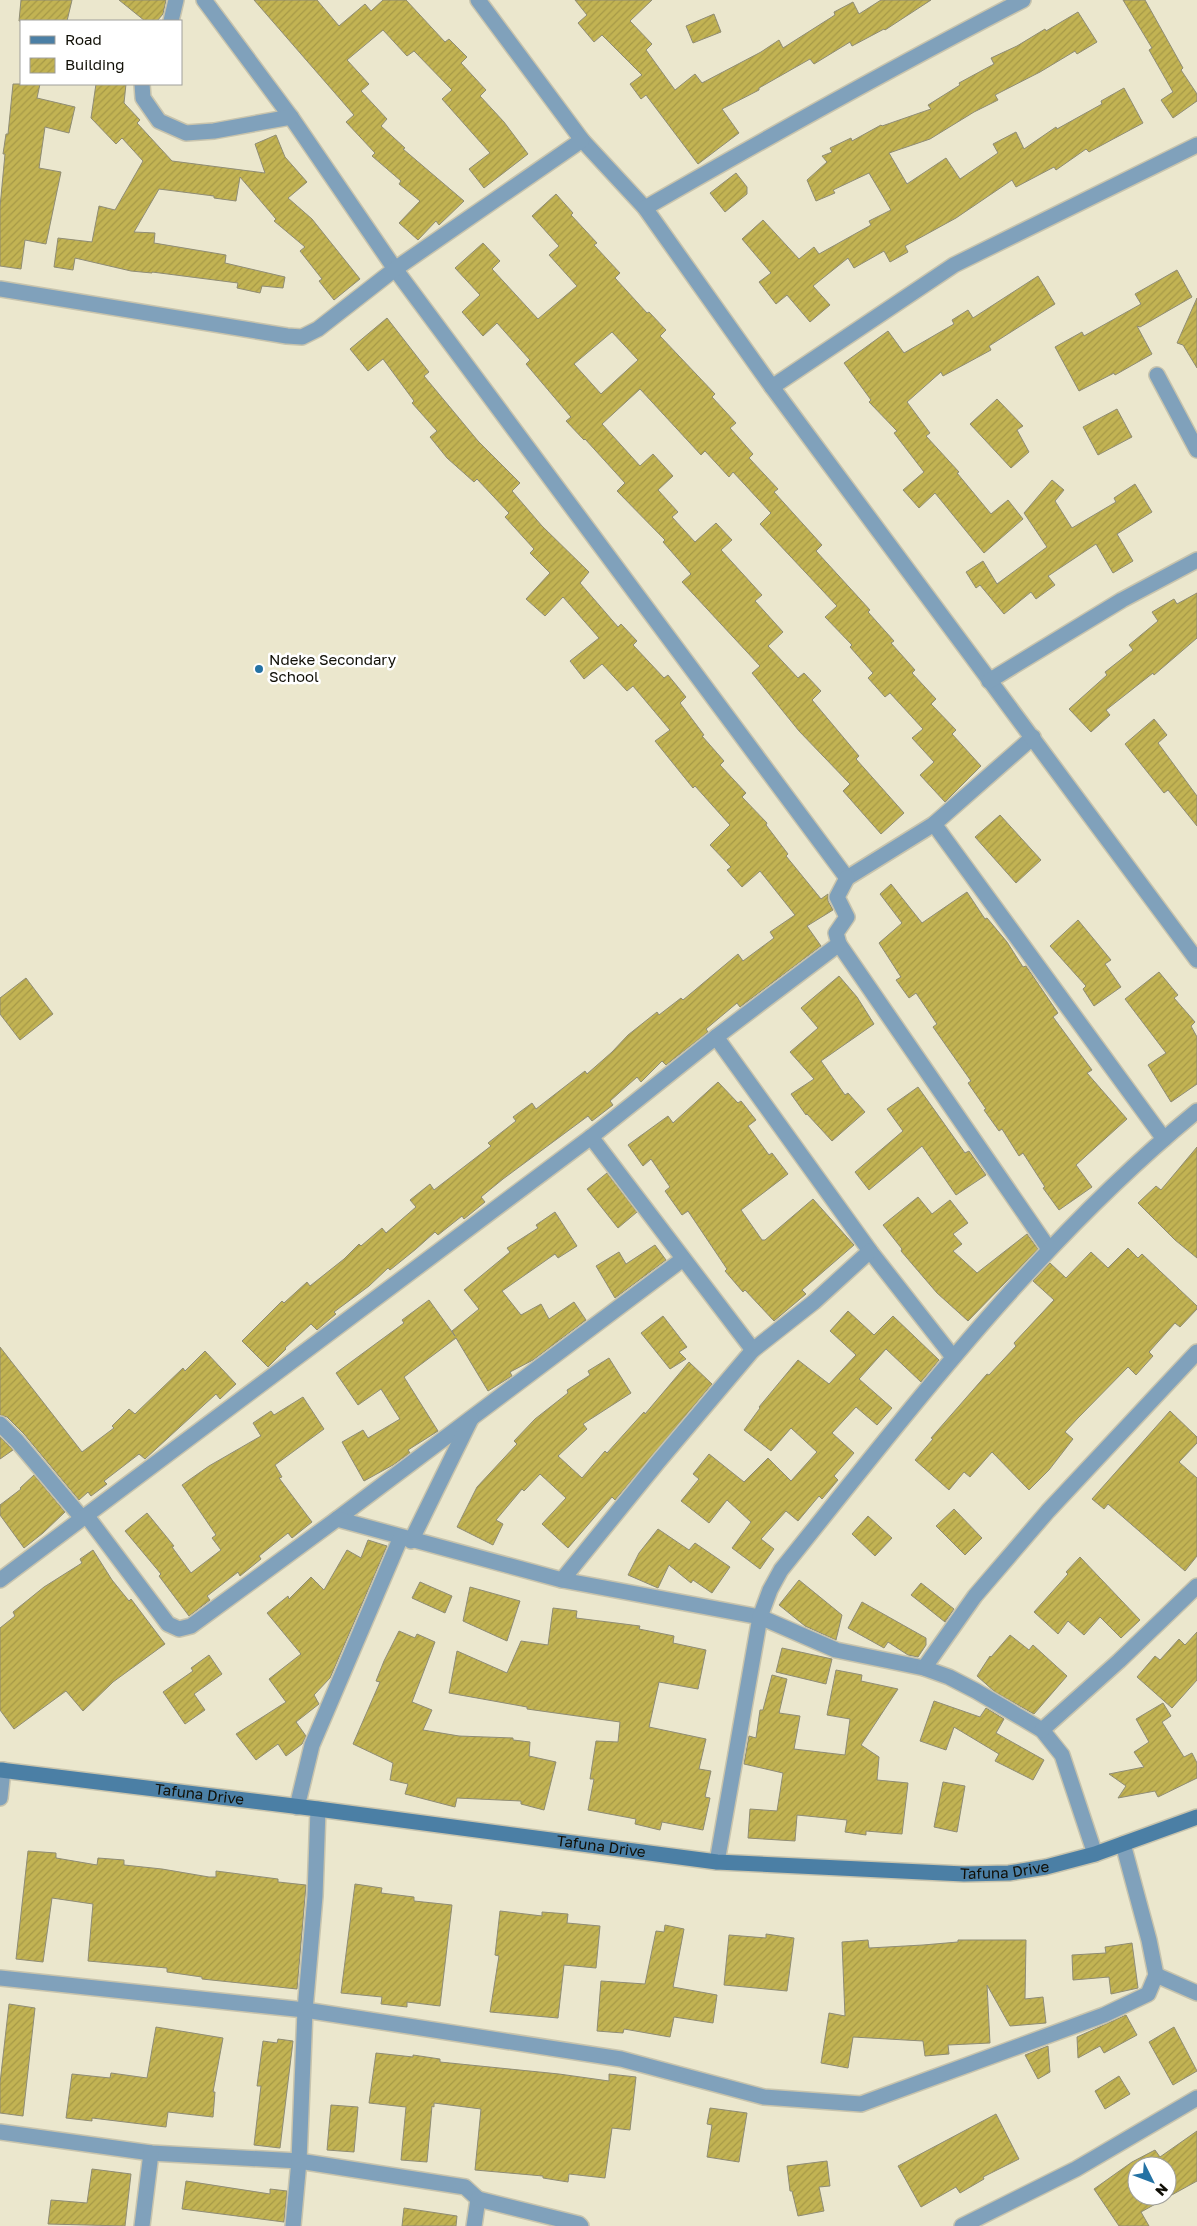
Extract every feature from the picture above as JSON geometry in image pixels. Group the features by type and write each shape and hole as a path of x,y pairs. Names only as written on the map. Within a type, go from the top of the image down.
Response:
{"main road":[{"name":"Tafuna Drive","path":"2,1770 318,1809 717,1862 964,1874 1018,1872 1046,1867 1095,1854 1197,1817"}],"street":[{"path":"171,20 176,0"},
{"path":"204,0 291,117 396,269 847,878"},
{"path":"478,0 582,140 645,208 772,387 1197,960"},
{"path":"645,208 914,56 1023,0"},
{"path":"142,85 143,98 159,120 186,133 214,132 291,117"},
{"path":"0,289 287,336 302,336 318,329 396,269 582,140"},
{"path":"772,387 954,265 1197,145"},
{"path":"1157,375 1197,450"},
{"path":"989,681 1122,600 1197,560"},
{"path":"1033,738 934,824 847,878 837,897 846,917 836,933 839,944 1049,1249"},
{"path":"934,824 1164,1139"},
{"path":"0,1580 591,1137 716,1037 839,944"},
{"path":"716,1037 870,1251 953,1357"},
{"path":"717,1862 760,1617 780,1570 953,1357 1049,1249 1164,1139 1197,1111"},
{"path":"591,1137 753,1350"},
{"path":"562,1580 658,1462 753,1350 814,1302 870,1251"},
{"path":"0,1424 84,1517 168,1624 179,1629 191,1626 337,1519 683,1259"},
{"path":"924,1668 975,1596 1042,1518 1197,1352"},
{"path":"297,1807 312,1745 406,1539 472,1416"},
{"path":"337,1519 562,1580 760,1617 836,1650 924,1668 948,1677 976,1691 1042,1730 1062,1755 1095,1854"},
{"path":"1042,1730 1119,1661 1197,1586"},
{"path":"0,1798 2,1770"},
{"path":"293,2226 299,2161 305,2010 315,1896 318,1809"},
{"path":"0,1978 305,2010 621,2059 764,2097 862,2104 1104,2015 1148,1994 1156,1976 1150,1940 1123,1844"},
{"path":"1156,1976 1197,1993"},
{"path":"962,2226 1076,2169 1197,2098"},
{"path":"0,2132 151,2153 299,2161 465,2187 478,2199 581,2226"},
{"path":"142,2226 151,2153"},
{"path":"474,2226 478,2199"}],"building":[{"path":"21,0 72,0 67,20 19,21"},
{"path":"119,0 166,0 163,14 158,20 144,20"},
{"path":"254,0 317,0 339,26 365,4 371,11 383,0 406,0 445,42 449,39 467,57 461,63 486,90 480,96 504,122 528,154 484,188 469,169 490,153 442,99 452,90 414,51 407,56 383,30 347,60 369,84 361,91 387,119 381,126 405,148 403,149 464,201 439,225 436,221 418,240 399,223 420,201 399,184 401,181 372,156 375,153 346,122 354,115"},
{"path":"575,0 652,0 630,21 652,44 646,50 675,90 695,74 702,83 761,52 779,40 783,48 835,15 834,12 853,2 859,14 881,0 931,0 885,30 852,46 850,42 814,64 810,59 759,88 759,90 722,109 739,133 698,164 646,95 641,99 630,84 642,75 602,35 594,42 578,23 587,15"},
{"path":"1123,0 1145,0 1183,68 1181,70 1197,94 1197,101 1173,118 1161,100 1173,92 1149,50 1152,48"},
{"path":"1078,12 1097,42 1077,54 1075,51 1040,72 995,95 998,100 974,112 930,139 889,153 907,184 946,158 960,179 998,153 993,144 1016,132 1024,149 1056,127 1057,129 1102,104 1101,101 1124,88 1143,123 1089,152 1086,149 1056,170 1054,167 1016,187 1012,180 956,218 905,246 908,252 890,262 884,251 854,268 848,258 813,286 830,305 810,322 787,295 776,304 759,282 771,273 742,239 763,220 799,259 814,247 819,254 871,225 869,221 891,210 869,173 833,190 835,193 816,201 807,180 827,162 822,156 832,152 830,148 851,138 852,141 881,125 931,109 928,105 960,85 959,83 994,64 991,58 1017,46 1045,29 1046,31"},
{"path":"714,14 721,32 693,43 686,26"},
{"path":"13,84 40,85 37,98 75,107 69,133 45,127 39,168 61,172 46,244 25,240 21,269 0,266 0,207 5,154 3,154 6,134 8,134"},
{"path":"96,85 126,85 124,103 140,120 137,123 172,161 265,173 255,144 276,135 285,157 307,182 288,198 312,219 360,279 334,300 319,281 322,279 300,251 305,247 274,221 276,219 240,177 236,201 214,198 214,196 159,189 134,232 155,233 154,243 226,255 225,263 285,277 283,288 262,286 260,293 237,288 238,283 131,271 75,258 73,270 54,267 58,238 92,242 99,206 115,210 143,161 122,138 116,144 91,118"},
{"path":"736,173 747,187 747,194 725,212 710,193"},
{"path":"556,194 573,213 571,215 597,243 594,245 620,273 615,278 647,313 649,312 666,330 660,336 715,394 712,397 736,423 730,428 753,454 749,458 778,489 774,492 822,545 816,551 870,610 868,612 894,641 891,643 915,670 912,673 936,699 931,704 956,730 952,734 981,766 945,802 920,775 934,762 912,738 923,729 890,693 885,697 868,678 873,673 850,647 852,645 825,617 837,606 760,524 771,513 733,472 729,477 705,451 701,455 640,389 602,424 640,466 653,454 673,476 658,490 678,512 672,517 695,542 716,523 732,540 721,550 762,595 755,601 783,632 768,646 798,678 804,673 821,691 812,700 859,756 856,759 904,813 881,834 843,791 850,784 799,731 752,673 760,666 682,582 691,574 663,542 665,540 617,491 625,483 566,421 571,417 526,364 530,360 497,323 483,336 462,312 480,295 455,268 483,243 500,261 492,269 538,319 577,286 549,255 559,246 532,216","holes":["612,332 638,360 601,394 574,364"]},
{"path":"1177,270 1192,297 1140,327 1137,326 1152,354 1115,375 1114,373 1079,391 1055,347 1082,332 1084,336 1141,304 1135,294"},
{"path":"1038,276 1055,304 989,346 991,350 943,376 941,372 907,402 930,433 926,436 959,472 957,473 991,514 1008,500 1023,519 984,553 935,493 919,508 903,490 924,472 894,433 897,431 869,402 871,400 844,363 888,331 904,353 954,324 952,320 968,310 973,318"},
{"path":"1197,298 1197,368 1183,345 1177,343"},
{"path":"387,318 429,372 424,376 478,441 520,483 512,491 542,526 589,572 580,583 618,627 621,624 637,641 633,645 664,678 668,675 686,697 680,703 704,735 702,736 724,761 720,765 746,793 742,797 767,823 766,825 788,854 786,856 821,899 828,894 828,901 833,910 807,926 821,946 740,1007 737,1003 706,1029 708,1032 666,1065 662,1061 641,1082 637,1077 610,1101 613,1105 592,1121 588,1116 503,1179 481,1197 485,1202 464,1219 462,1216 438,1235 435,1232 390,1270 388,1268 369,1286 334,1312 336,1314 317,1330 311,1324 268,1367 242,1341 282,1301 284,1303 307,1282 310,1286 344,1259 359,1244 361,1246 382,1228 386,1233 416,1207 410,1200 430,1184 434,1190 491,1146 488,1143 516,1121 513,1117 532,1103 536,1109 585,1071 587,1074 628,1035 657,1012 659,1015 681,998 683,1000 738,954 743,961 774,938 770,932 795,915 760,871 742,887 727,870 731,867 710,845 730,825 695,786 693,788 655,741 670,730 633,686 627,691 602,664 584,679 570,661 599,638 563,597 545,616 526,599 550,573 530,553 534,549 505,517 509,513 477,479 474,482 447,458 430,437 437,431 412,403 414,401 383,359 368,371 350,349"},
{"path":"997,399 1023,426 1017,430 1029,452 1011,468 970,424"},
{"path":"1117,409 1132,437 1098,455 1083,427"},
{"path":"1052,480 1064,490 1055,501 1072,528 1116,502 1114,498 1135,484 1152,512 1117,534 1133,561 1113,573 1096,544 1048,576 1055,585 1036,599 1031,592 1004,614 980,585 976,588 966,572 983,561 997,584 1047,547 1024,513"},
{"path":"1197,593 1197,638 1154,675 1153,673 1106,710 1110,715 1091,732 1069,709 1107,675 1105,672 1133,650 1129,645 1158,621 1152,612 1174,599 1177,604"},
{"path":"1154,719 1167,735 1158,743 1197,796 1197,826 1168,790 1164,793 1125,744"},
{"path":"1000,815 1041,860 1016,883 975,837"},
{"path":"891,884 922,923 967,892 985,919 987,918 1007,942 1023,967 1026,966 1058,1013 1053,1017 1092,1070 1087,1073 1127,1119 1076,1165 1092,1187 1059,1210 1043,1188 1045,1187 1023,1153 1019,1156 1002,1129 999,1131 984,1110 986,1109 968,1083 971,1081 933,1027 937,1024 916,993 909,998 896,980 901,977 879,943 902,923 880,894"},
{"path":"1078,920 1111,960 1105,964 1121,987 1094,1006 1083,989 1086,986 1050,946"},
{"path":"1159,972 1178,995 1174,998 1195,1022 1191,1026 1197,1037 1197,1084 1171,1102 1148,1065 1166,1053 1125,999"},
{"path":"839,976 857,997 874,1024 821,1061 845,1095 848,1093 865,1112 832,1141 806,1115 791,1094 814,1079 790,1052 818,1028 801,1008"},
{"path":"26,978 53,1014 20,1040 0,1014 0,998"},
{"path":"718,1082 738,1103 741,1101 756,1120 748,1126 769,1155 772,1153 788,1174 741,1210 762,1240 765,1240 813,1199 854,1245 802,1290 806,1294 774,1321 745,1290 743,1292 725,1271 727,1269 688,1211 682,1215 665,1191 670,1187 651,1159 643,1166 628,1145 668,1116 673,1123"},
{"path":"918,1087 965,1153 969,1151 986,1175 956,1195 922,1146 869,1190 855,1172 903,1131 887,1109"},
{"path":"1197,1147 1197,1258 1175,1240 1138,1203 1156,1186 1161,1190"},
{"path":"607,1173 637,1212 618,1228 587,1189"},
{"path":"918,1197 932,1214 950,1200 968,1223 953,1234 962,1244 953,1251 977,1273 1027,1234 1038,1249 968,1321 937,1293 901,1251 902,1249 883,1225"},
{"path":"555,1212 577,1246 558,1258 555,1254 502,1291 521,1315 541,1304 549,1319 574,1302 586,1320 533,1360 510,1372 512,1376 488,1391 456,1338 404,1377 438,1431 408,1450 410,1453 393,1465 364,1481 342,1442 363,1430 368,1438 400,1419 381,1389 358,1405 336,1373 404,1323 402,1320 429,1300 455,1336 452,1331 479,1309 464,1290 510,1252 507,1248 538,1228 536,1225"},
{"path":"655,1245 666,1260 615,1298 596,1266 619,1252 626,1264"},
{"path":"1128,1248 1138,1258 1142,1254 1197,1306 1197,1309 1180,1327 1175,1323 1149,1352 1153,1356 1136,1375 1128,1367 1065,1432 1073,1439 1049,1470 1029,1490 992,1452 970,1477 964,1472 949,1490 915,1460 933,1439 931,1438 987,1374 989,1375 1016,1346 1014,1343 1054,1300 1033,1281 1050,1263 1066,1278 1091,1252 1108,1268"},
{"path":"848,1311 874,1335 893,1316 939,1360 921,1382 886,1349 859,1379 892,1408 877,1425 856,1407 832,1433 854,1453 834,1476 838,1480 822,1499 819,1496 798,1521 786,1511 761,1539 774,1549 760,1569 732,1548 751,1522 727,1500 709,1523 681,1501 699,1479 693,1474 709,1454 744,1482 768,1458 791,1481 817,1452 791,1428 771,1451 744,1430 759,1407 798,1360 829,1384 856,1355 830,1331"},
{"path":"663,1316 687,1347 679,1352 686,1359 670,1369 641,1333"},
{"path":"0,1347 82,1452 114,1428 112,1426 129,1409 135,1414 183,1368 185,1371 205,1351 236,1384 220,1399 216,1394 145,1459 139,1454 104,1481 107,1484 91,1496 88,1492 79,1500 24,1434 7,1417 0,1415"},
{"path":"609,1358 631,1393 583,1424 587,1429 558,1456 582,1478 605,1451 607,1453 644,1412 645,1414 689,1362 712,1384 615,1500 612,1497 568,1548 542,1524 566,1498 540,1474 524,1491 522,1489 496,1520 503,1524 493,1545 457,1527 477,1487 517,1444 514,1441 535,1419 568,1393 567,1390 590,1375 588,1371"},
{"path":"303,1397 324,1429 275,1465 282,1477 279,1478 312,1522 292,1538 288,1533 259,1556 261,1559 240,1576 238,1572 207,1596 210,1600 189,1616 159,1576 161,1574 125,1531 147,1513 174,1546 172,1547 191,1573 221,1550 212,1538 216,1535 182,1485 209,1466 261,1436 253,1423 271,1411 274,1415"},
{"path":"1170,1411 1197,1437 1197,1443 1179,1462 1197,1478 1197,1556 1185,1571 1108,1504 1104,1509 1092,1499"},
{"path":"0,1437 13,1450 0,1459"},
{"path":"34,1475 65,1512 24,1548 0,1515 0,1505 21,1489"},
{"path":"954,1509 982,1538 965,1555 936,1526"},
{"path":"868,1516 892,1538 875,1556 852,1534"},
{"path":"658,1529 689,1550 695,1543 730,1567 712,1593 693,1580 691,1583 669,1565 658,1588 628,1575 639,1553"},
{"path":"368,1540 387,1546 330,1678 314,1695 319,1704 296,1722 306,1736 302,1744 286,1756 278,1744 256,1760 236,1734 286,1702 269,1679 301,1654 267,1613 288,1596 289,1599 311,1577 324,1590 347,1550 361,1558"},
{"path":"93,1550 112,1580 129,1601 131,1599 165,1644 113,1682 83,1711 66,1691 14,1729 0,1710 0,1628 15,1616 13,1612 44,1587 82,1563 80,1559"},
{"path":"1080,1557 1140,1620 1121,1638 1100,1617 1084,1635 1068,1621 1058,1634 1034,1612 1068,1574 1066,1572"},
{"path":"799,1580 842,1615 836,1640 805,1626 779,1605"},
{"path":"420,1582 452,1596 445,1613 412,1598"},
{"path":"921,1583 954,1609 945,1622 911,1595"},
{"path":"470,1587 520,1601 507,1641 463,1621"},
{"path":"862,1602 926,1638 926,1645 918,1657 908,1655 888,1642 884,1648 848,1628"},
{"path":"553,1608 577,1611 576,1618 640,1626 639,1629 674,1636 673,1643 706,1650 698,1689 659,1682 649,1727 706,1739 699,1769 711,1771 705,1797 710,1798 703,1830 662,1822 660,1830 635,1824 636,1819 588,1810 594,1779 590,1779 596,1741 618,1742 620,1722 527,1709 527,1707 449,1693 457,1651 507,1673 521,1641 548,1645"},
{"path":"399,1631 415,1638 417,1634 435,1642 412,1702 432,1710 423,1730 459,1736 513,1738 513,1740 530,1742 529,1756 556,1762 544,1810 521,1804 521,1801 457,1798 455,1807 405,1794 408,1784 390,1780 393,1763 353,1744 380,1682 376,1681 384,1661"},
{"path":"1197,1632 1197,1680 1172,1708 1137,1677 1155,1656 1160,1660 1179,1639 1185,1645"},
{"path":"1010,1635 1029,1650 1033,1645 1067,1676 1034,1714 995,1692 977,1676 990,1656"},
{"path":"782,1648 832,1659 826,1684 776,1672"},
{"path":"209,1655 222,1674 194,1694 205,1710 185,1724 163,1692 193,1671 191,1668"},
{"path":"836,1670 862,1675 861,1681 898,1689 861,1745 879,1757 877,1780 908,1783 902,1834 866,1831 866,1835 845,1832 847,1820 797,1815 795,1841 748,1838 750,1809 777,1811 783,1773 744,1764 749,1736 756,1738 760,1710 763,1710 772,1675 787,1679 779,1713 800,1716 794,1749 845,1755 850,1719 827,1715"},
{"path":"934,1701 980,1717 986,1708 1004,1719 996,1733 1044,1760 1033,1780 995,1761 999,1754 954,1727 946,1750 920,1741"},
{"path":"1163,1703 1171,1716 1162,1722 1184,1757 1192,1753 1197,1763 1197,1778 1158,1797 1155,1791 1118,1798 1126,1786 1109,1774 1144,1767 1134,1752 1149,1742 1136,1719"},
{"path":"943,1782 965,1786 957,1832 934,1827"},
{"path":"28,1851 56,1853 56,1858 97,1865 98,1858 124,1860 124,1865 209,1877 216,1877 216,1871 278,1879 278,1882 306,1885 297,1989 202,1979 202,1977 167,1972 167,1968 88,1961 93,1904 52,1898 43,1962 16,1959"},
{"path":"355,1884 382,1888 381,1893 414,1897 414,1901 452,1905 440,2006 407,2002 407,2007 381,2004 382,1997 341,1993"},
{"path":"500,1911 542,1916 542,1912 568,1914 567,1923 600,1926 596,1968 564,1965 558,2018 490,2012 499,1956 495,1955"},
{"path":"665,1925 684,1929 673,1987 717,1995 713,2023 674,2017 670,2037 624,2029 623,2033 597,2031 601,1981 645,1984 656,1931 664,1932"},
{"path":"766,1934 794,1938 787,1991 724,1985 729,1935 766,1938"},
{"path":"868,1940 869,1948 958,1942 958,1940 1026,1940 1025,1999 1043,1997 1046,2023 1010,2026 987,1985 990,2043 948,2045 949,2054 925,2056 923,2041 853,2037 848,2068 821,2063 829,2013 845,2016 842,1942"},
{"path":"1132,1943 1138,1988 1111,1994 1109,1977 1073,1980 1072,1955 1106,1953 1105,1947"},
{"path":"9,2004 35,2008 23,2116 0,2113 0,2083"},
{"path":"1126,2015 1137,2035 1104,2053 1100,2046 1078,2058 1077,2037"},
{"path":"156,2027 223,2038 213,2092 215,2092 213,2117 168,2112 166,2127 92,2118 92,2121 66,2118 72,2074 110,2078 111,2073 147,2078"},
{"path":"1174,2027 1197,2071 1173,2085 1149,2042"},
{"path":"278,2039 293,2041 280,2148 254,2145 261,2086 257,2086 263,2041 277,2043"},
{"path":"1048,2046 1050,2072 1038,2079 1025,2055"},
{"path":"376,2053 413,2057 413,2055 440,2059 440,2062 609,2081 609,2074 636,2077 630,2130 612,2128 605,2178 569,2174 568,2182 543,2178 543,2176 475,2170 481,2109 434,2103 434,2107 432,2106 427,2162 401,2160 406,2107 369,2103"},
{"path":"1119,2076 1130,2094 1105,2109 1095,2091"},
{"path":"331,2105 358,2107 354,2152 327,2150"},
{"path":"710,2108 747,2113 739,2162 707,2157 712,2125 707,2124"},
{"path":"996,2114 1019,2159 983,2177 984,2179 960,2193 956,2187 921,2207 898,2166"},
{"path":"1197,2131 1197,2181 1177,2192 1177,2156 1161,2156"},
{"path":"1155,2150 1159,2156 1144,2156"},
{"path":"827,2161 830,2186 819,2187 824,2211 798,2216 792,2191 790,2191 787,2166"},
{"path":"1127,2166 1127,2206 1152,2206 1141,2212 1149,2226 1119,2226 1094,2189"},
{"path":"92,2169 131,2174 125,2226 48,2224 51,2200 87,2203"},
{"path":"186,2181 270,2194 270,2189 287,2191 284,2222 182,2209"},
{"path":"404,2208 457,2216 456,2226 402,2226"}],"place":[{"name":"Ndeke Secondary School","path":"259,669"}]}
